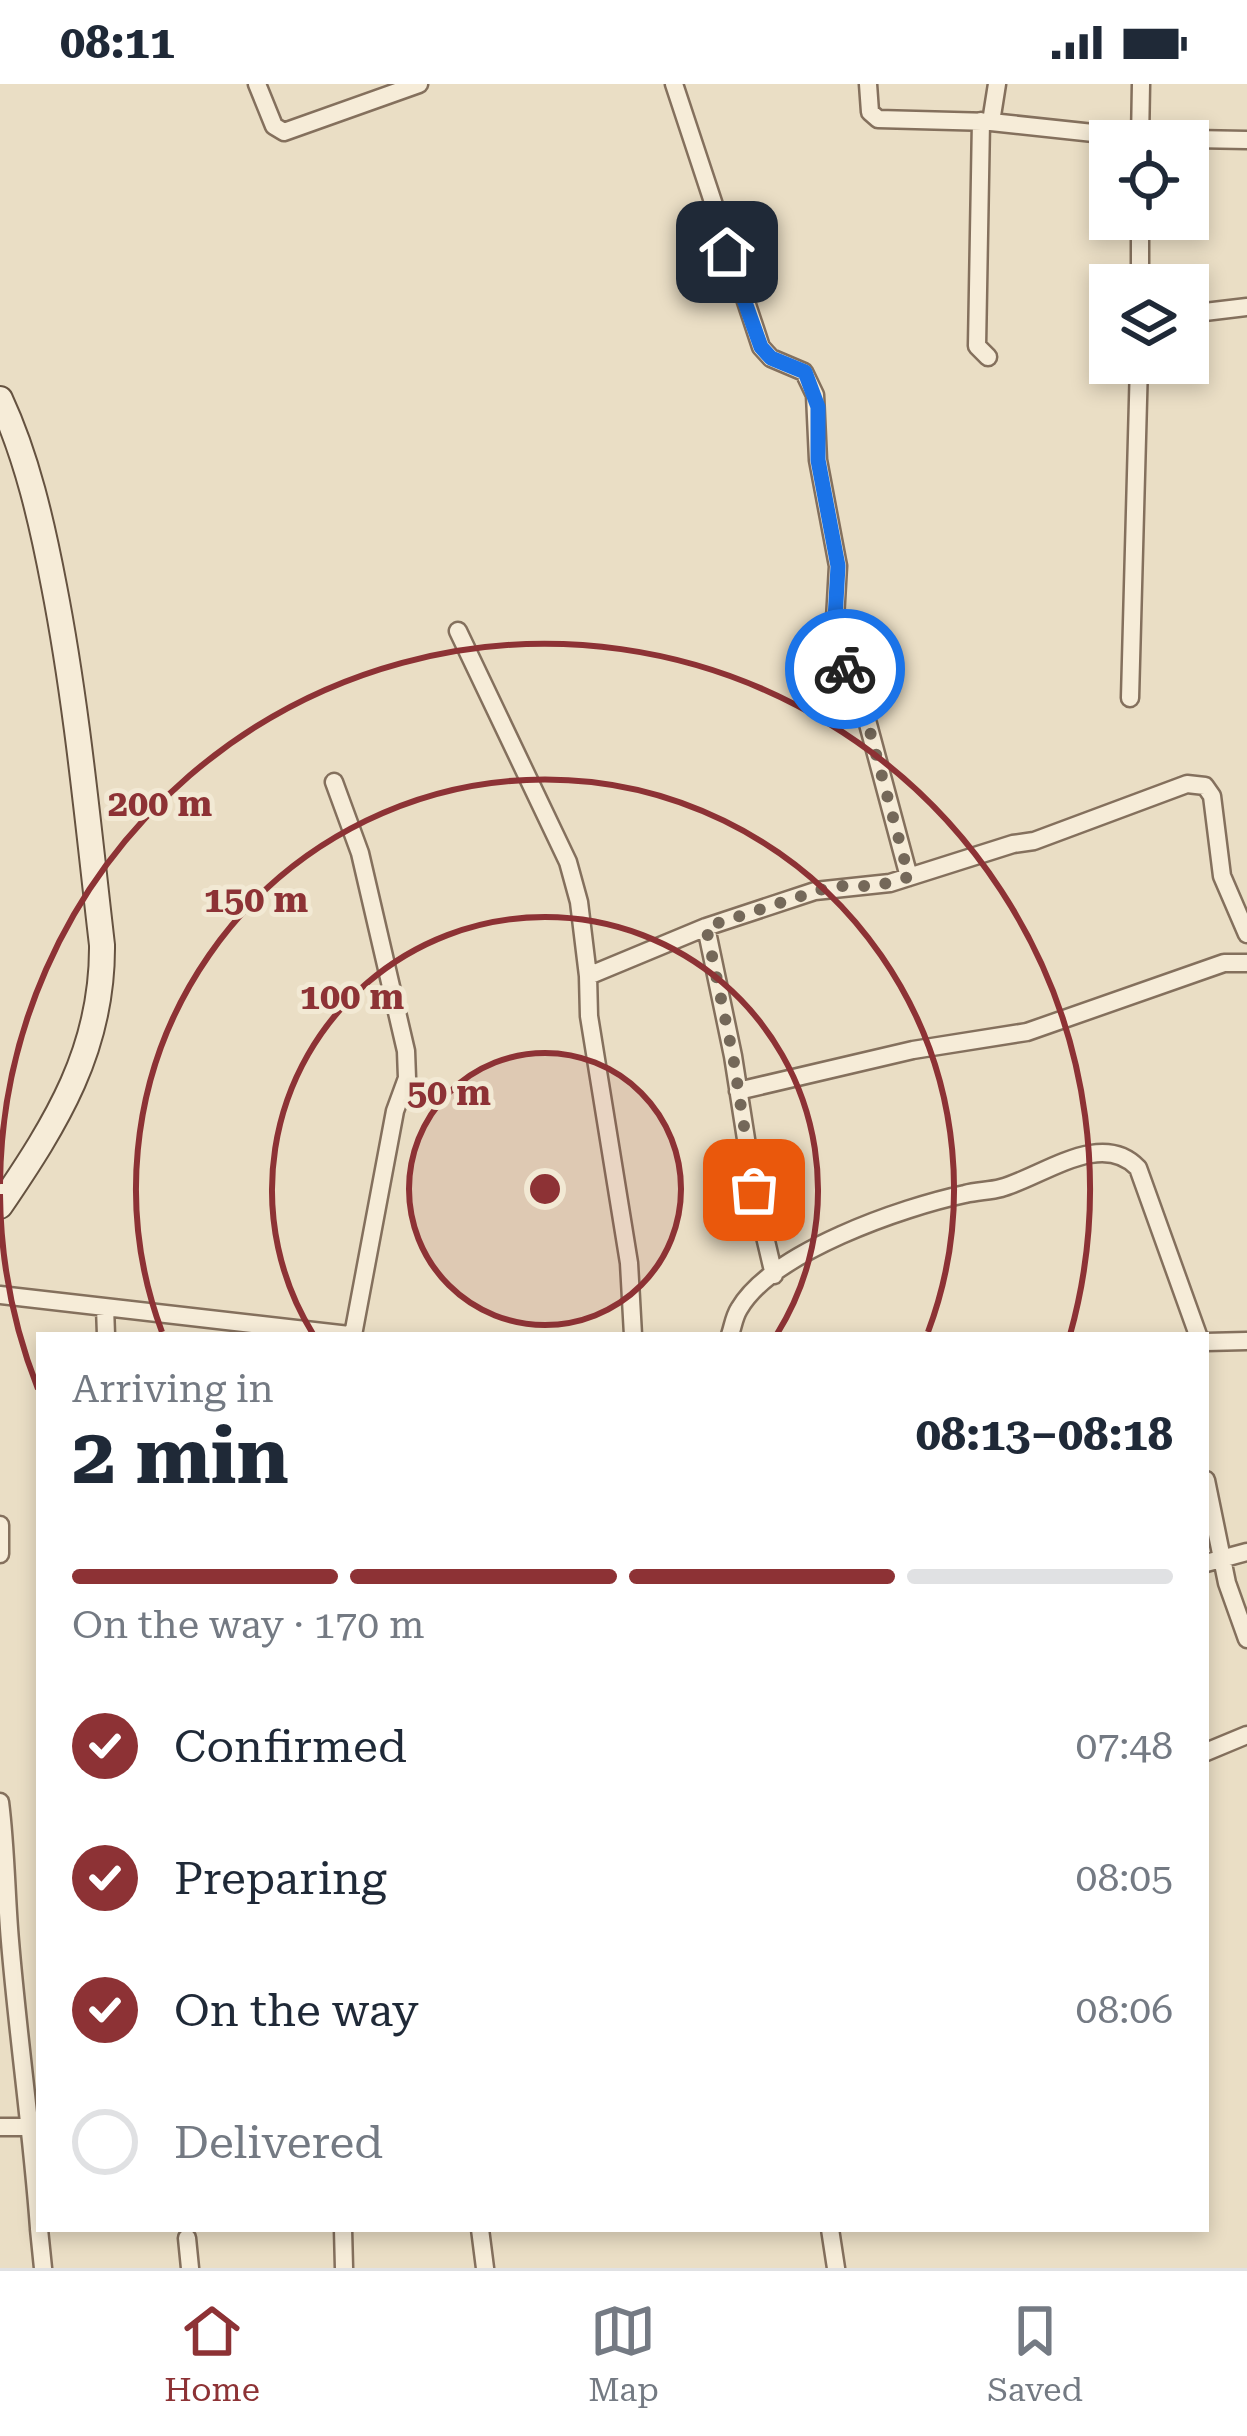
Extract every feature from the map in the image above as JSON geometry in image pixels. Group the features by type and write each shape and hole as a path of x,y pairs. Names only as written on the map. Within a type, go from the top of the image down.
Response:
{"street":[{"path":"256,84 274,126 284,132 419,84"},
{"path":"674,84 761,347 771,358 805,372 815,395 818,460 838,566 834,637 868,724 909,877"},
{"path":"868,84 870,112 878,119 986,122 1089,134"},
{"path":"988,357 976,346 986,122 997,84"},
{"path":"1140,120 1141,84"},
{"path":"1209,140 1247,140"},
{"path":"1209,312 1247,307"},
{"path":"1130,698 1137,384"},
{"path":"0,399 45,539 62,625 103,960 92,1041 35,1154 0,1206"},
{"path":"458,632 568,862 579,902 589,1016 629,1263 633,1332"},
{"path":"334,782 360,853 407,1069 352,1332"},
{"path":"588,976 706,927 832,886 876,886 909,877 1034,841 1187,784 1205,786 1214,809 1222,876 1247,934"},
{"path":"706,927 774,1275"},
{"path":"738,1091 913,1050 1006,1037 1225,963 1247,963"},
{"path":"731,1332 736,1312 747,1298 814,1248 948,1198 1010,1185 1089,1154 1111,1153 1138,1168 1197,1332"},
{"path":"0,1295 241,1328 304,1332"},
{"path":"105,1307 106,1332"},
{"path":"1209,1342 1247,1340"},
{"path":"1209,1514 1213,1560 1247,1639"},
{"path":"0,1525 0,1554"},
{"path":"1213,1560 1247,1552"},
{"path":"1209,1751 1247,1735"},
{"path":"0,1802 5,1944 27,2082 36,2200"},
{"path":"0,2127 28,2127"},
{"path":"39,2232 43,2268"},
{"path":"343,2232 344,2268"},
{"path":"480,2232 485,2268"},
{"path":"830,2232 836,2268"},
{"path":"187,2238 190,2268"}],"way so far":[{"path":"754,1190 706,927 832,886 876,886 909,877 868,724 845,669"}],"route":[{"path":"727,252 761,347 771,358 805,372 815,395 818,460 838,566 834,637 845,669"}]}
